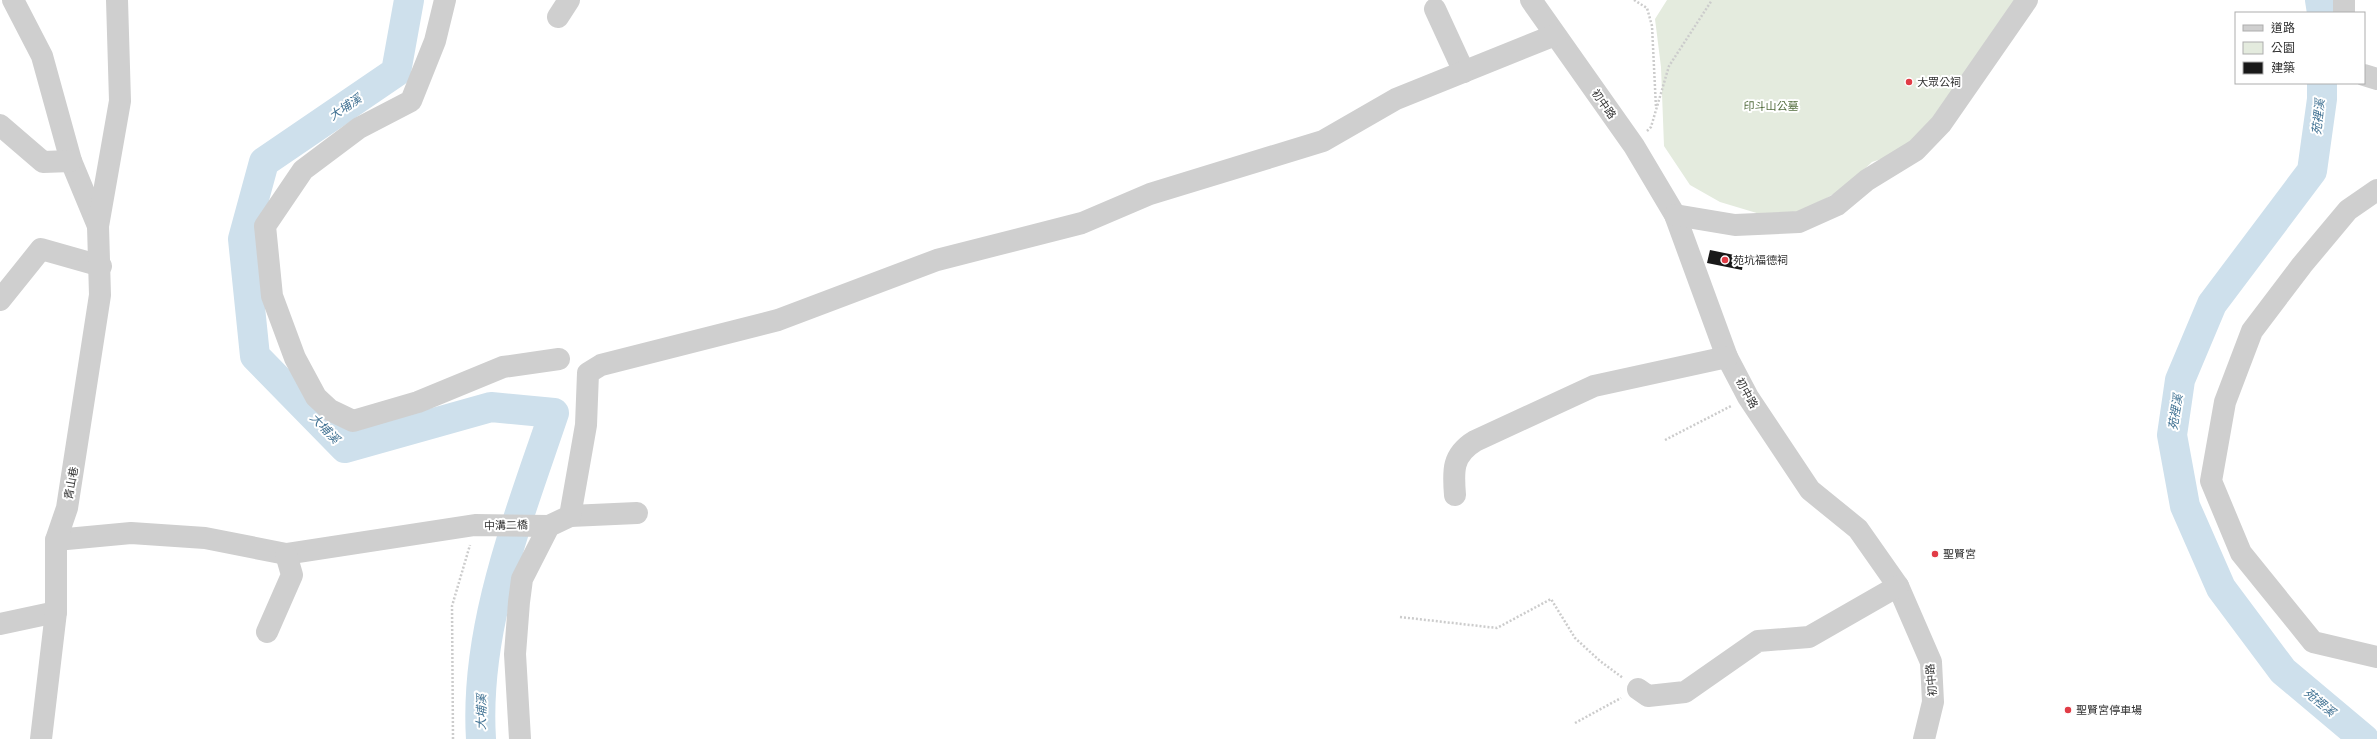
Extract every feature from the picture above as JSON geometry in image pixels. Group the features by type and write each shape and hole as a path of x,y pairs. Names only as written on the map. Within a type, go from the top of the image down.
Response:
{"street":[{"path":"13,0 42,56 71,161 98,226"},
{"path":"98,226 120,101 117,0"},
{"path":"446,0 435,41 411,101 359,128 303,170 265,226 272,296 295,358 316,397 330,410 353,421 418,402 503,366 559,360"},
{"name":"初中路","path":"1531,0 1634,146 1675,215 1727,357 1748,397 1810,490 1858,529 1898,586 1931,662 1933,702 1924,739"},
{"path":"1675,215 1735,225 1800,222 1837,205 1867,180 1916,150 1941,124 2027,0"},
{"path":"2344,0 2344,12"},
{"path":"1435,9 1464,72"},
{"path":"570,516 586,425 588,373 601,365 778,320 937,260 1082,223 1150,194 1323,141 1396,100 1555,35"},
{"path":"2365,75 2377,79"},
{"path":"0,125 43,162 71,161"},
{"path":"2377,190 2348,210 2302,265 2252,331 2225,402 2211,481 2242,553 2313,642 2377,657"},
{"name":"青山巷","path":"41,739 56,612 56,540 67,508 100,295 101,266 98,226"},
{"path":"0,300 41,249 101,266"},
{"path":"1455,495 1453,472 1462,449 1475,441 1594,386 1727,357"},
{"path":"520,739 515,640 522,580 543,525 570,516 637,513"},
{"name":"中溝二橋","path":"56,540 131,533 205,538 286,554 475,525 543,525"},
{"path":"267,632 292,575 286,554"},
{"path":"1638,689 1648,696 1685,692 1758,641 1809,637 1898,586"},
{"path":"0,624 56,612"}],"path":[{"path":"1634,0 1647,8 1652,26 1656,110"},
{"path":"1634,146 1651,127 1669,66 1712,0"},
{"path":"1665,440 1748,397"},
{"path":"453,739 452,606 475,525"},
{"path":"1400,617 1497,628 1551,600 1575,638 1600,661 1638,689 1576,723"}],"green space":[{"name":"印斗山公墓","path":"1667,0 2016,0 1947,105 1899,153 1872,162 1843,189 1793,216 1770,217 1720,202 1690,185 1664,146 1661,67 1655,19"}],"building":[{"name":"苑坑福德祠","path":"1710,250 1744,257 1742,270 1707,263"}],"waterway":[{"name":"大埔溪","path":"409,0 396,72 264,162 243,239 255,356 345,448 491,407 554,413 514,533 492,614 485,656 481,697 481,739"},
{"name":"苑裡溪","path":"2320,0 2322,12"},
{"name":"苑裡溪","path":"2322,84 2322,99 2312,171 2212,304 2180,380 2172,435 2185,506 2221,588 2283,671 2364,739"}],"place":[{"name":"大眾公祠","path":"1909,82"},
{"name":"苑坑福德祠","path":"1725,260"},
{"name":"聖賢宮","path":"1935,554"},
{"name":"聖賢宮停車場","path":"2068,710"}]}
